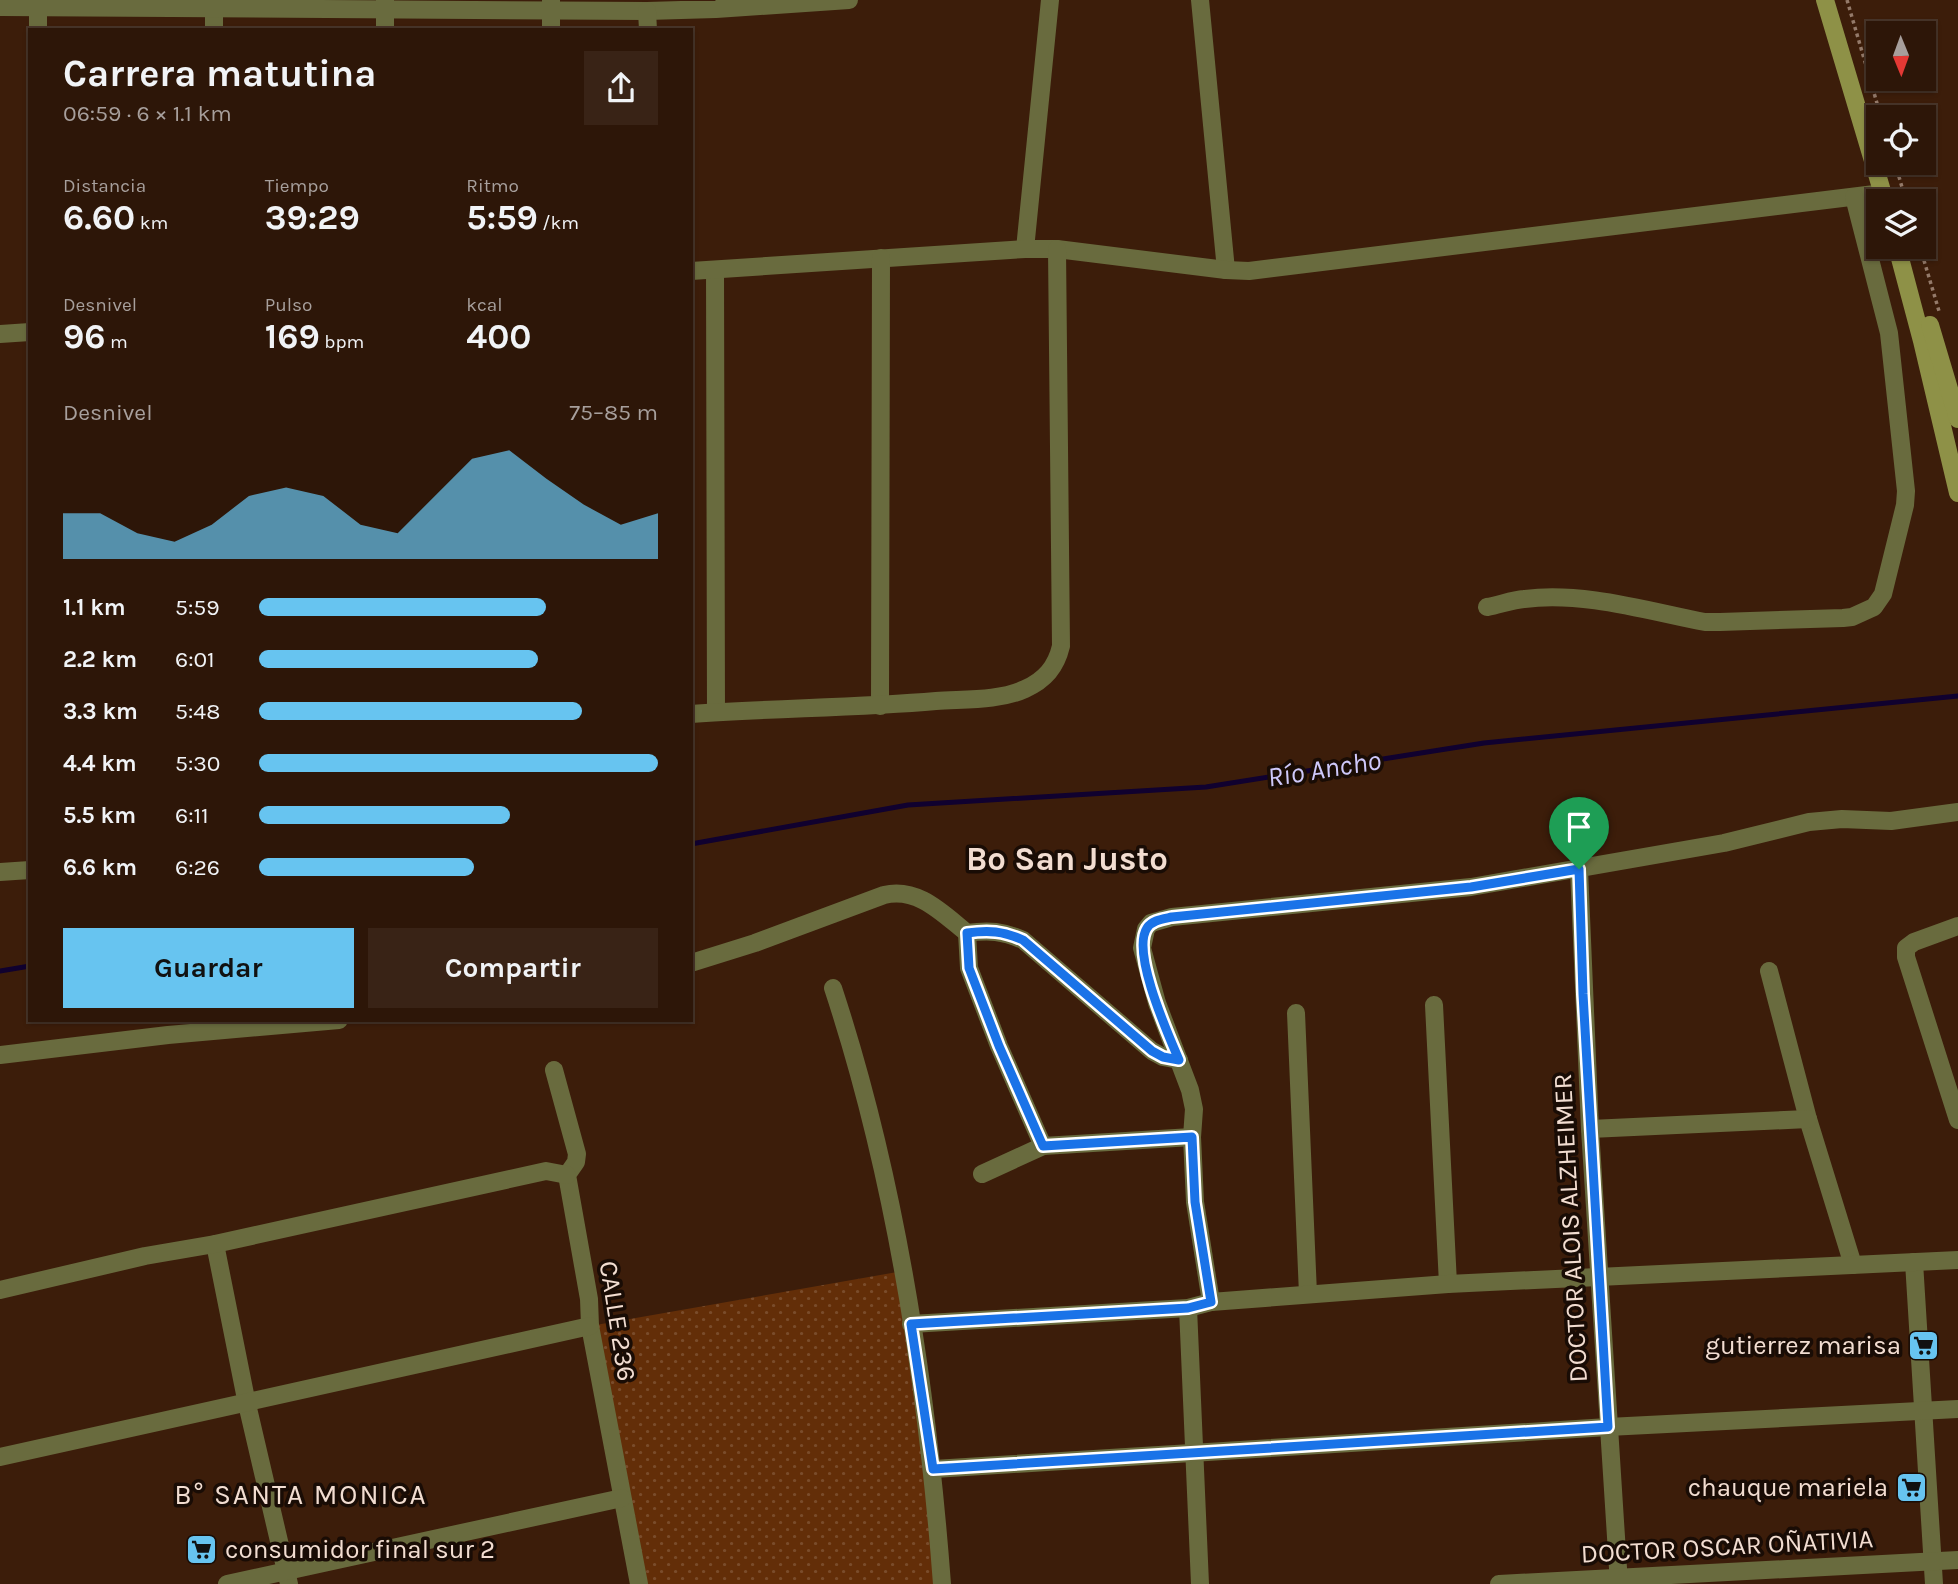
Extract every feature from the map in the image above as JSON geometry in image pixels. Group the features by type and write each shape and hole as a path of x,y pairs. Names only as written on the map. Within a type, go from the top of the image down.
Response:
{"main road":[{"path":"1825,0 1882,189"},
{"path":"1903,259 1958,493"},
{"path":"1904,259 1931,330 1958,419"}],"street":[{"path":"0,7 38,3 551,4 648,11 716,5 849,0"},
{"path":"1025,248 1050,0"},
{"path":"1200,0 1226,270"},
{"path":"38,3 38,28"},
{"path":"214,4 214,28"},
{"path":"385,4 385,28"},
{"path":"551,4 551,28"},
{"path":"648,11 648,28"},
{"path":"1487,607 1523,598 1598,601 1705,622 1720,622 1843,618 1874,607 1882,594 1890,570 1906,491 1889,333 1854,197"},
{"path":"693,271 1025,248 1057,249 1226,270 1259,270 1854,197 1866,198"},
{"path":"693,714 880,706 998,696 1023,691 1051,670 1058,660 1061,646 1057,249"},
{"path":"880,706 881,258"},
{"path":"715,270 716,712"},
{"path":"0,334 28,332"},
{"path":"1211,1302 1195,1202 1192,1137 1194,1109 1190,1090 1143,959 1143,938 1151,923 1172,917 1471,887 1724,843 1810,822 1842,819 1891,821 1958,812"},
{"name":"DOCTOR ALOIS ALZHEIMER","path":"1579,869 1590,1129 1618,1581"},
{"path":"0,872 28,870"},
{"path":"693,961 755,943 896,892 913,895 938,910 967,933 996,931 1023,940 1152,1051 1163,1057 1179,1060"},
{"path":"1958,926 1914,942 1906,947 1906,957 1958,1120"},
{"path":"967,933 969,968 999,1046 1043,1146"},
{"path":"1769,971 1808,1119 1853,1265"},
{"path":"834,988 855,1055 894,1213 933,1469 942,1584"},
{"path":"1434,1005 1448,1284"},
{"path":"1296,1013 1308,1294"},
{"path":"0,1055 168,1035 316,1022"},
{"name":"CALLE 236","path":"554,1070 578,1154 567,1175 589,1299 590,1326 639,1584"},
{"path":"1590,1129 1808,1119"},
{"path":"982,1174 1043,1146 1192,1137"},
{"path":"0,1290 145,1256 215,1244 545,1171 567,1175"},
{"path":"215,1244 247,1404 287,1577"},
{"path":"911,1324 1188,1308 1211,1302 1448,1284 1958,1260"},
{"path":"1914,1262 1934,1584"},
{"path":"1188,1308 1200,1584"},
{"path":"0,1457 590,1326"},
{"path":"933,1469 1608,1427 1958,1409"},
{"path":"227,1584 287,1577 622,1498"},
{"name":"DOCTOR OSCAR OÑATIVIA","path":"1499,1584 1618,1581 1958,1560"}],"path":[{"path":"1847,0 1878,105"}],"shaded area":[{"path":"903,1271 942,1584 639,1584 590,1326"}],"waterway":[{"name":"Río Ancho","path":"693,844 908,805 1206,787 1484,743 1958,696"},
{"name":"Río Ancho","path":"0,971 28,966"}],"place":[{"name":"gutierrez marisa","path":"1924,1345"},
{"name":"chauque mariela","path":"1911,1487"},
{"name":"consumidor final sur 2","path":"202,1549"}],"district":[{"name":"Bº San Justo","path":"1067,858"},
{"name":"B° SANTA MONICA","path":"301,1494"}],"route":[{"path":"1579,869 1590,1129 1608,1427 933,1469 911,1324 1188,1308 1211,1302 1195,1202 1192,1137 1043,1146 999,1046 969,968 967,933 988,930 1004,932 1023,940 1152,1051 1163,1057 1179,1060 1143,959 1143,938 1151,923 1172,917 1471,887 1579,869"}]}
